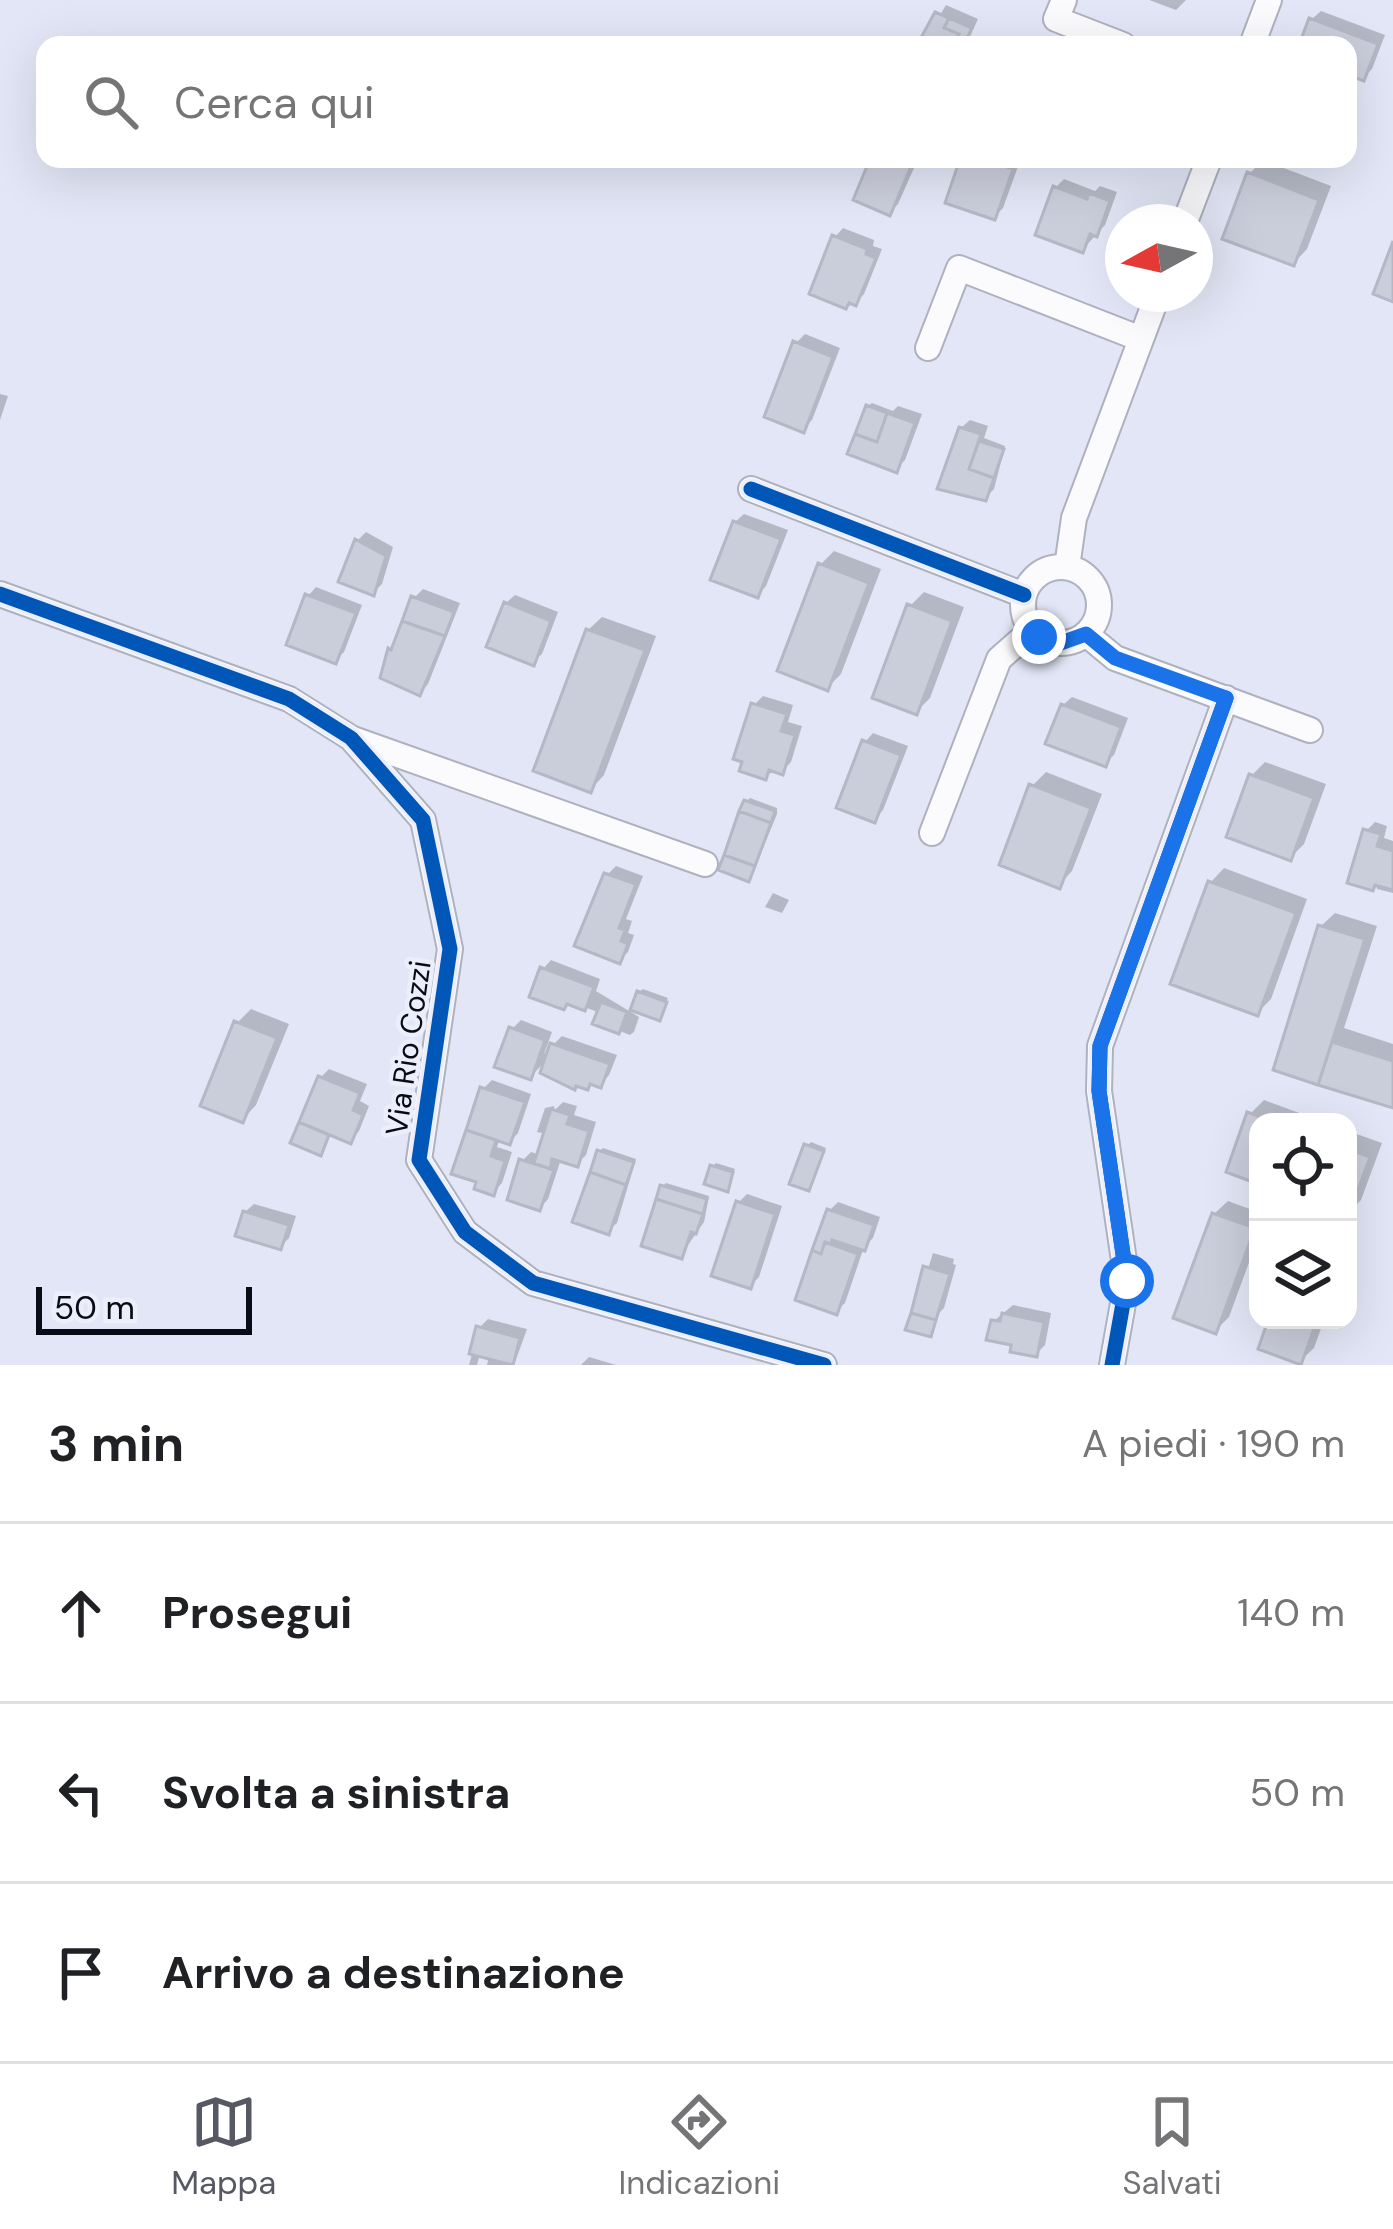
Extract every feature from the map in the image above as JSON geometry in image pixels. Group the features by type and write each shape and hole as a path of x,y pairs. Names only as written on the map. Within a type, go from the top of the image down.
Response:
{"street":[{"path":"1064,0 1056,19 1100,36"},
{"path":"1255,36 1269,0"},
{"path":"1192,204 1206,168"},
{"path":"928,348 959,268 1141,339"},
{"path":"1067,567 1074,518 1151,312"},
{"path":"751,489 1024,595"},
{"path":"1067,567 1089,579 1099,601 1098,613 1086,634 1058,644 1032,630 1023,614 1024,595 1045,570 1067,567"},
{"name":"Via Rio Cozzi","path":"0,594 290,699 351,738 705,864"},
{"path":"932,833 999,659 1032,630"},
{"path":"1086,634 1115,658 1310,730"},
{"path":"1112,1365 1127,1281 1099,1091 1100,1046 1226,698"},
{"name":"Via Rio Cozzi","path":"351,738 423,820 450,949 419,1160 465,1232 533,1283 824,1365"}],"building":[{"path":"935,12 949,18 944,28 959,34 958,36 922,36"},
{"path":"949,18 972,28 968,36 958,36 944,28"},
{"path":"1309,18 1357,36 1302,36"},
{"path":"1357,36 1378,44 1364,81 1357,78"},
{"path":"866,168 910,168 890,216 853,200"},
{"path":"957,168 1013,169 995,220 945,203"},
{"path":"1247,172 1319,200 1294,266 1222,239"},
{"path":"1053,186 1087,199 1089,193 1110,201 1105,204 1097,237 1090,234 1083,253 1035,235"},
{"path":"832,235 867,249 866,254 876,258 856,306 849,303 846,309 809,294"},
{"path":"1393,241 1393,302 1373,294"},
{"path":"793,341 833,357 804,433 764,417"},
{"path":"866,405 887,413 877,442 855,434"},
{"path":"887,413 915,423 897,473 847,454 855,434 877,442"},
{"path":"959,427 981,434 969,469 994,478 986,501 937,489"},
{"path":"979,441 1004,449 994,478 969,469"},
{"path":"733,521 781,539 758,598 710,580"},
{"path":"355,539 386,556 374,596 338,582"},
{"path":"818,563 869,583 828,691 777,671"},
{"path":"305,594 356,613 336,664 286,645"},
{"path":"411,596 454,612 445,636 402,621"},
{"path":"504,602 551,621 534,666 486,647"},
{"path":"907,604 952,621 917,715 872,698"},
{"path":"402,621 445,636 420,696 380,678"},
{"path":"586,629 645,650 591,793 533,771"},
{"path":"751,703 787,714 781,731 795,735 783,775 769,770 766,780 739,771 742,762 733,759"},
{"path":"1061,704 1121,727 1106,767 1045,744"},
{"path":"862,740 901,755 875,823 836,808"},
{"path":"1249,774 1314,798 1291,861 1226,837"},
{"path":"1029,784 1091,808 1060,889 999,865"},
{"path":"744,800 775,811 771,823 739,811"},
{"path":"739,811 771,823 755,866 724,855"},
{"path":"1363,829 1381,834 1377,846 1393,851 1393,890 1375,885 1373,891 1347,883"},
{"path":"724,855 755,866 749,882 718,870"},
{"path":"604,873 636,884 619,928 625,930 621,941 628,944 620,964 574,946"},
{"path":"1208,881 1296,913 1258,1016 1170,984"},
{"path":"1318,925 1365,939 1318,1085 1273,1070"},
{"path":"540,967 594,987 585,1011 567,1004 564,1010 529,997"},
{"path":"637,991 667,1002 660,1021 630,1010"},
{"path":"601,1002 627,1012 619,1034 592,1024"},
{"path":"234,1021 277,1038 243,1123 200,1106"},
{"path":"509,1027 545,1040 531,1080 494,1067"},
{"path":"1332,1042 1393,1061 1393,1108 1318,1085"},
{"path":"550,1043 610,1064 601,1088 590,1084 588,1090 576,1086 575,1090 540,1073"},
{"path":"318,1076 360,1093 353,1110 363,1115 351,1144 299,1122"},
{"path":"480,1087 525,1102 510,1145 466,1130"},
{"path":"551,1109 570,1115 567,1124 589,1131 578,1167 552,1159 550,1169 534,1163"},
{"path":"1247,1112 1250,1113 1249,1181 1226,1172"},
{"path":"299,1122 329,1135 321,1156 290,1143"},
{"path":"466,1130 496,1140 491,1156 505,1161 494,1196 474,1189 476,1182 451,1174"},
{"path":"804,1144 824,1151 809,1191 789,1184"},
{"path":"597,1150 634,1162 626,1185 590,1172"},
{"path":"1357,1152 1370,1157 1357,1192"},
{"path":"519,1159 554,1170 540,1211 507,1200"},
{"path":"710,1165 733,1172 728,1192 704,1184"},
{"path":"590,1172 626,1185 609,1235 572,1222"},
{"path":"660,1185 707,1199 703,1214 656,1199"},
{"path":"656,1199 703,1214 682,1259 641,1246"},
{"path":"736,1201 775,1214 751,1289 711,1276"},
{"path":"827,1209 874,1225 865,1251 832,1240 825,1242 821,1254 812,1250"},
{"path":"243,1211 289,1225 281,1250 235,1236"},
{"path":"1212,1213 1249,1226 1249,1244 1216,1334 1173,1318"},
{"path":"825,1242 858,1254 837,1315 795,1300 812,1250 821,1254"},
{"path":"923,1266 950,1274 936,1320 911,1313"},
{"path":"911,1313 936,1320 931,1337 905,1330"},
{"path":"1002,1313 1044,1322 1037,1357 1010,1352 1011,1345 986,1340 991,1320 1000,1321"},
{"path":"476,1326 520,1338 513,1365 469,1354"},
{"path":"1265,1329 1314,1329 1301,1365 1258,1349"}],"cycle path":[{"path":"751,489 1024,595"},
{"path":"0,594 289,699 351,738 423,820 450,949 419,1160 465,1232 533,1283 824,1365"},
{"path":"1112,1365 1127,1281 1099,1091 1100,1046 1226,698"}],"route":[{"path":"1039,637 1058,644 1086,634 1115,658 1226,698 1100,1046 1099,1091 1127,1281"}]}
